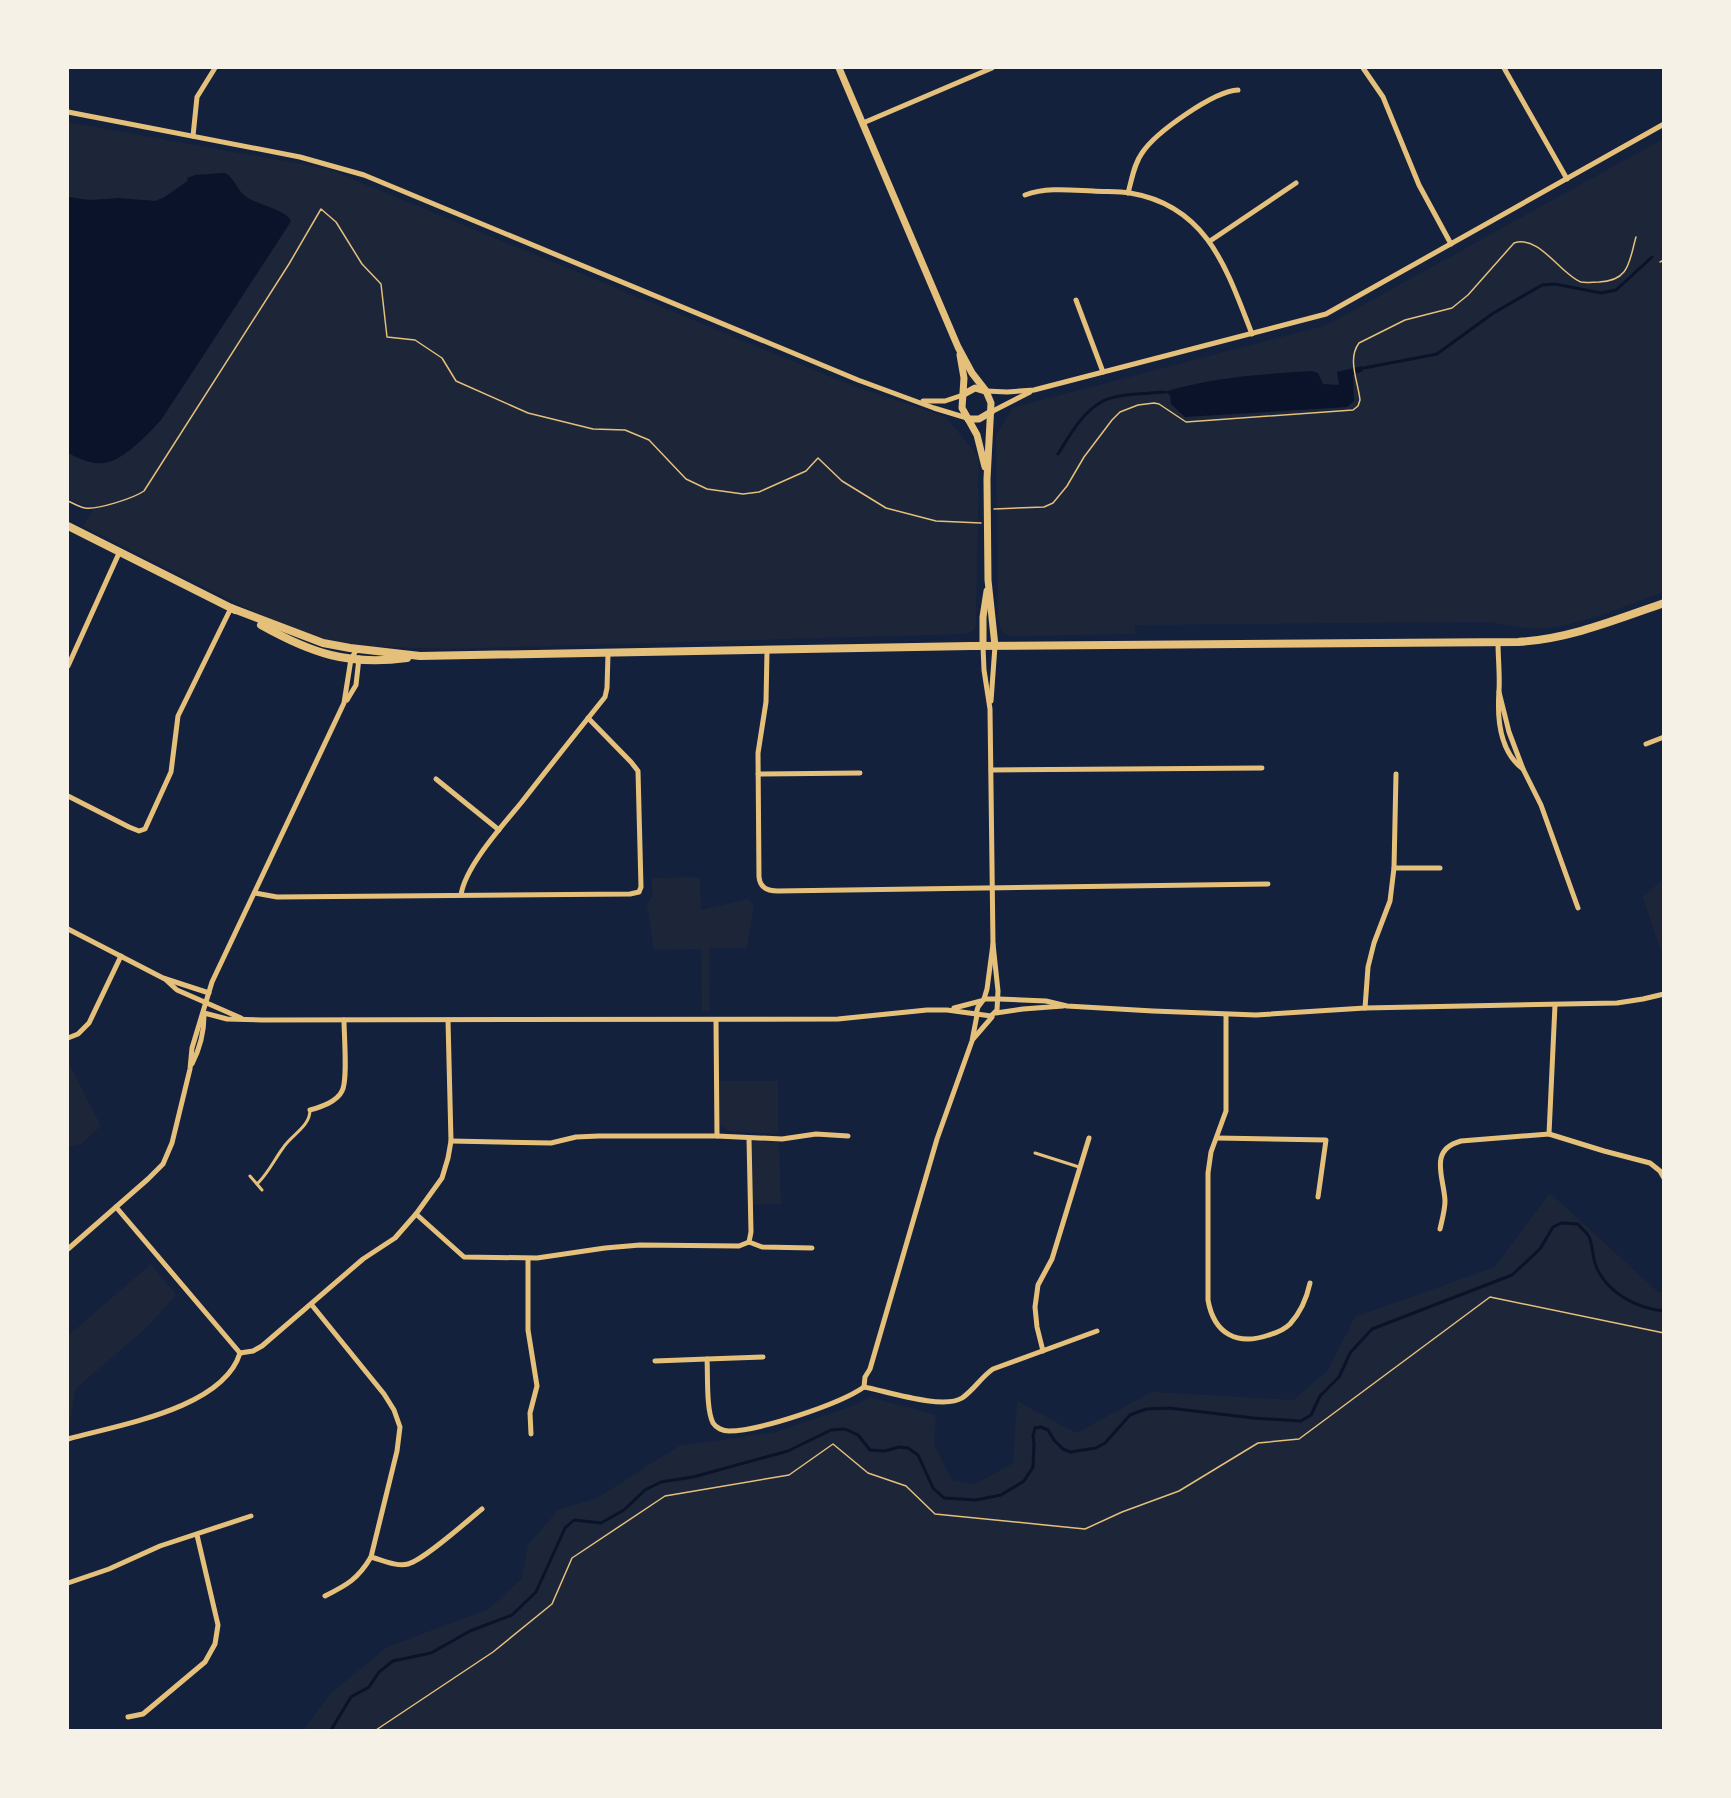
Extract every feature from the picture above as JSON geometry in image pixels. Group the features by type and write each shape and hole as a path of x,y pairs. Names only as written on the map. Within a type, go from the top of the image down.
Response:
{"main road":[{"path":"68,526 308,649 335,657 386,661 420,656"},
{"path":"231,608 309,638 357,649 420,656 983,646 1546,640 1575,634 1664,603"}],"street":[{"path":"193,136 197,97 215,68"},
{"path":"839,68 958,347 972,373 990,398 987,479 988,580 995,646 990,709 992,887 993,944 999,999 995,1014 972,1041"},
{"path":"973,68 976,74"},
{"path":"863,123 992,68"},
{"path":"1363,68 1383,97 1419,185 1451,244"},
{"path":"1504,68 1567,179"},
{"path":"1128,193 1141,155 1157,136 1217,95 1238,90"},
{"path":"68,112 300,157 364,175 858,380 968,418 979,419 1034,390"},
{"path":"918,401 945,401 975,388 1007,392 1034,390 1326,314 1664,124"},
{"path":"1210,241 1296,183"},
{"path":"1025,195 1048,190 1128,193 1153,200 1178,213 1210,241 1226,268 1252,334"},
{"path":"1076,300 1103,372"},
{"path":"958,347 964,377 962,408 979,441 987,479"},
{"path":"68,666 120,551"},
{"path":"988,580 983,617 983,646 990,709"},
{"path":"68,796 129,827 139,831 145,829 171,772 178,716 231,608"},
{"path":"1498,642 1499,692 1509,732 1523,769 1541,805 1578,908"},
{"path":"68,1249 154,1174 166,1159 190,1069 199,1051 204,1032 204,1013 212,982 344,703 356,685 357,649"},
{"path":"767,651 766,702 759,744 758,774 759,877 765,889 778,891 1268,884"},
{"path":"461,896 469,871 606,693 608,654"},
{"path":"1499,692 1496,703 1501,735 1514,759 1523,769"},
{"path":"255,893 277,897 630,894 640,891 638,771 632,762 588,718"},
{"path":"1501,735 1509,732"},
{"path":"1646,744 1664,737"},
{"path":"991,770 1262,768"},
{"path":"758,774 860,773"},
{"path":"1365,1008 1368,967 1374,943 1390,901 1394,868 1396,774"},
{"path":"436,779 499,830"},
{"path":"1394,868 1440,868"},
{"path":"68,929 163,978 209,993"},
{"path":"864,1387 865,1377 870,1369 934,1149 972,1041 976,1015 987,989 993,944"},
{"path":"68,1038 78,1034 89,1023 121,956"},
{"path":"163,978 177,990 242,1018"},
{"path":"204,1013 227,1019 716,1020 850,1018 908,1010 947,1010 976,1015 1067,1006 1256,1015 1365,1008 1617,1003 1664,994"},
{"path":"947,1010 982,1000 999,999 1046,1001 1067,1006"},
{"path":"1549,1134 1556,1005"},
{"path":"1226,1015 1226,1111 1211,1152 1208,1173 1208,1300 1211,1316 1229,1336 1249,1340 1263,1338 1289,1326 1307,1298 1310,1283"},
{"path":"310,1110 324,1106 343,1091 344,1020"},
{"path":"240,1353 253,1351 262,1346 363,1259 395,1238 416,1214 441,1178 451,1141 448,1020"},
{"path":"716,1020 717,1136"},
{"path":"451,1141 551,1143 576,1137 599,1136 717,1136 782,1139 816,1134 848,1136"},
{"path":"1440,1229 1445,1205 1439,1167 1441,1155 1448,1147 1461,1141 1549,1134 1650,1163 1660,1171 1664,1178"},
{"path":"1217,1137 1326,1140 1318,1197"},
{"path":"748,1242 751,1232 749,1138"},
{"path":"1043,1351 1035,1307 1038,1285 1052,1259 1089,1138"},
{"path":"116,1207 240,1353"},
{"path":"416,1214 464,1257 528,1259 640,1245 739,1246 748,1242 762,1247 812,1248"},
{"path":"528,1259 528,1330 537,1386 530,1413 531,1434"},
{"path":"311,1304 384,1394 394,1410 400,1427 397,1451 371,1557 362,1573 346,1586 325,1596"},
{"path":"707,1359 709,1404 713,1422 719,1428 728,1431 771,1424 852,1395 864,1387 940,1402 956,1401 993,1369 1097,1331"},
{"path":"68,1439 172,1410 190,1402 229,1374 240,1353"},
{"path":"656,1361 763,1357"},
{"path":"371,1557 407,1565 421,1557 482,1509"},
{"path":"68,1583 109,1569 160,1546 251,1516"},
{"path":"128,1717 143,1714 152,1707 205,1662 215,1644 218,1625 197,1535"}],"lane":[{"path":"258,1183 272,1167 282,1149 307,1121 310,1110"},
{"path":"1035,1153 1079,1167"},
{"path":"250,1176 262,1190"}],"path":[{"path":"68,501 87,509 135,497 144,491 277,283 321,209 336,222 362,264 381,284 387,337 415,340 442,358 456,381 528,413 593,429 625,430 639,436 649,441 686,479 707,489 743,494 759,492 806,471 818,458 842,481 886,508 936,521 988,524"},
{"path":"987,510 1044,507 1053,503 1112,420 1120,412 1129,408 1154,403 1186,422 1348,411 1356,408 1360,400 1353,357 1355,349 1363,340 1405,320 1452,308 1468,296 1516,242 1528,244 1548,253 1569,275 1582,282 1611,282 1622,276 1636,237"},
{"path":"1660,262 1664,260"},
{"path":"376,1731 493,1652 552,1604 572,1558 665,1496 789,1475 833,1444 868,1473 906,1486 935,1514 1085,1529 1122,1512 1179,1491 1258,1443 1299,1439 1490,1297 1664,1333"}],"shaded area":[{"path":"68,122 328,169 853,386 946,417 979,458 976,624 974,630 965,634 445,649 356,646 310,635 262,616 83,526 93,510 68,499 68,453 90,462 110,460 138,443 161,420 288,226 287,215 262,206 245,196 225,173 195,175 163,198 155,201 89,200 68,197"},
{"path":"1663,139 1663,592 1592,618 1548,628 1518,627 1488,622 1135,625 1135,634 1009,636 1002,632 998,619 996,435 1011,408 1327,325"},
{"path":"225,173 244,195 284,214 291,221 156,426 135,446 111,461 94,463 68,453 68,197 89,200 119,198 155,201 188,181 187,178 195,175"},
{"path":"1362,366 1363,371 1353,375 1354,401 1347,407 1185,417 1171,404 1170,395 1164,392 1219,380 1312,371 1318,373 1323,384 1339,385 1337,372"},
{"path":"700,877 701,910 748,899 754,906 747,948 709,948 710,1011 702,1011 701,949 654,950 647,905 653,896 651,878"},
{"path":"1663,879 1663,957 1643,897"},
{"path":"68,1062 101,1126 81,1144 68,1147"},
{"path":"719,1081 778,1081 778,1134 728,1131 719,1123"},
{"path":"750,1141 779,1142 781,1204 750,1205"},
{"path":"1550,1193 1658,1292 1663,1292 1663,1730 304,1730 330,1694 387,1647 489,1609 522,1578 528,1545 558,1510 597,1498 679,1446 776,1432 858,1404 869,1397 936,1415 934,1445 952,1480 975,1484 1013,1463 1017,1401 1076,1433 1152,1392 1293,1400 1328,1370 1355,1317 1495,1267"},
{"path":"151,1264 176,1295 147,1327 76,1388 68,1432 68,1336"}],"waterway":[{"path":"1364,368 1437,354 1492,314 1542,285 1555,284 1601,293 1616,290 1652,257"},
{"path":"1058,454 1083,418 1103,401 1125,395 1164,392"},
{"path":"331,1730 351,1697 369,1687 379,1672 393,1661 431,1653 470,1631 512,1615 536,1592 565,1528 574,1520 601,1523 624,1510 645,1490 661,1482 693,1477 788,1451 831,1430 845,1429 858,1435 870,1450 908,1448 918,1455 933,1488 944,1498 976,1500 1001,1495 1024,1481 1033,1467 1035,1428 1041,1427 1048,1430 1054,1440 1070,1452 1096,1448 1105,1443 1130,1415 1146,1409 1169,1408 1301,1421 1311,1415 1320,1396 1339,1377 1350,1353 1372,1329 1512,1275 1540,1249 1553,1227 1561,1223 1578,1224 1588,1235 1596,1266 1607,1284 1615,1291 1633,1303 1664,1311"}]}
